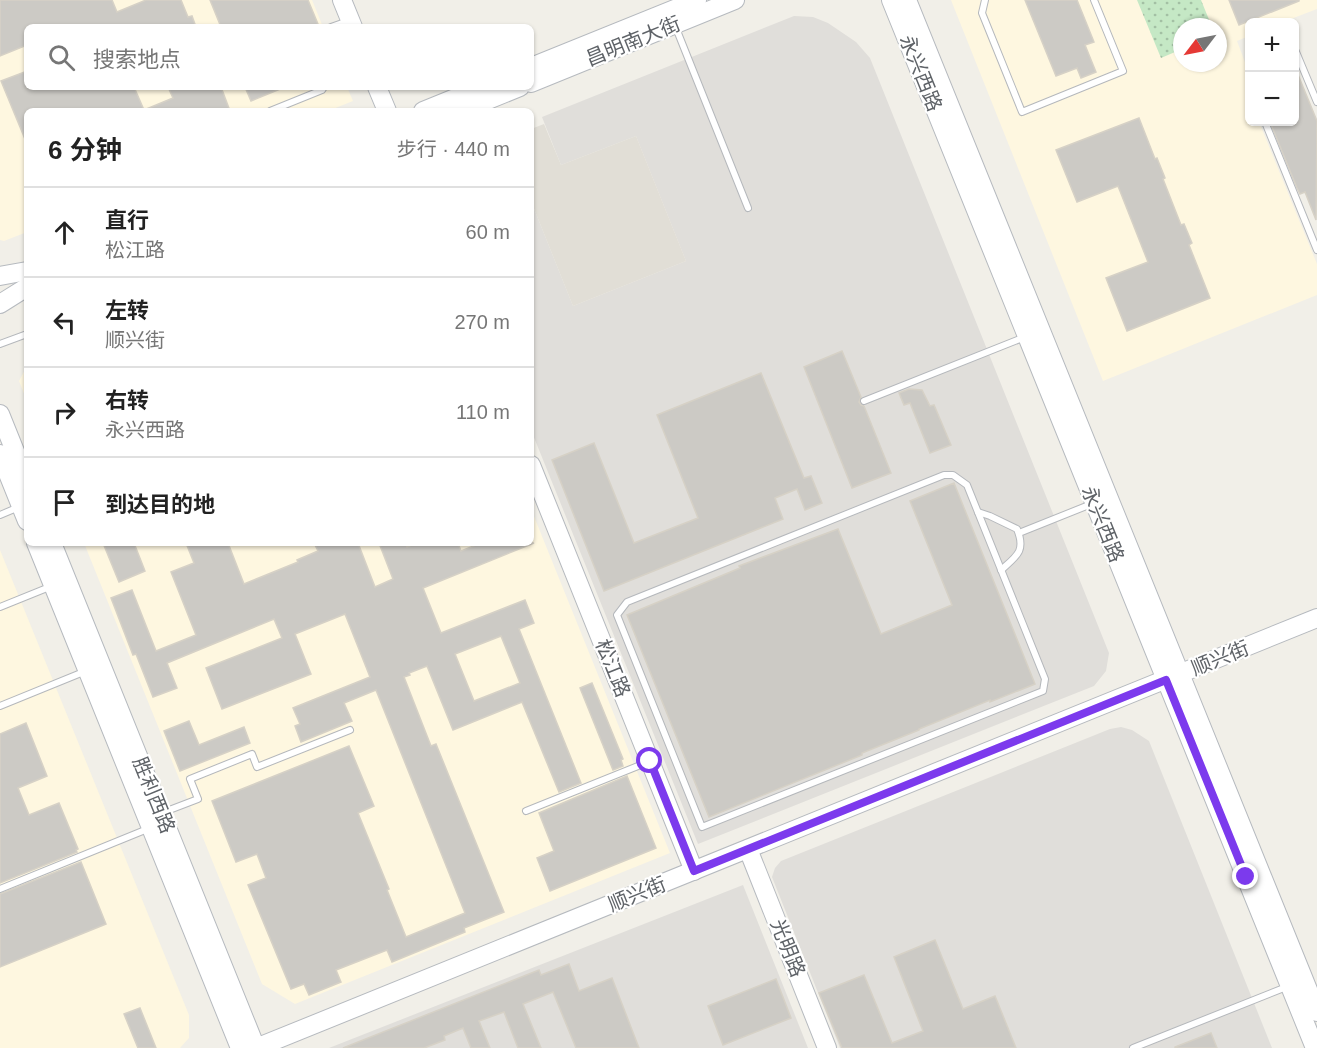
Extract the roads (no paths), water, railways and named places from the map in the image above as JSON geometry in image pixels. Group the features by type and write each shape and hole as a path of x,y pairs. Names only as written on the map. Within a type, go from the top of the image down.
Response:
{"main road":[{"path":"342,0 351,23"},
{"name":"昌明南大街","path":"534,66 697,0"},
{"name":"昌明南大街","path":"534,81 735,0"},
{"name":"永兴西路","path":"891,0 1094,503 1173,677 1317,1012"},
{"name":"永兴西路","path":"908,0 1173,677 1315,1048"},
{"path":"378,90 386,108"},
{"path":"430,108 475,90"},
{"path":"468,108 513,90"},
{"path":"0,276 24,272"},
{"path":"0,304 24,289"},
{"path":"0,414 24,474"},
{"path":"0,454 24,513"},
{"name":"松江路","path":"534,472 694,871"},
{"name":"胜利西路","path":"37,546 87,670 256,1048"},
{"name":"胜利西路","path":"53,546 240,1048"},
{"name":"顺兴街","path":"256,1048 1317,618"},
{"name":"光明路","path":"748,849 827,1048"}],"lane":[{"path":"985,0 982,13 1022,112 1123,71 1094,0"},
{"path":"674,25 748,208"},
{"path":"1299,59 1317,102"},
{"path":"277,108 322,90"},
{"path":"1267,126 1317,250"},
{"path":"0,344 24,335"},
{"path":"864,401 1026,336"},
{"path":"944,475 953,475 967,485 978,512 1045,679 1043,691 702,827 617,615 627,602 944,475"},
{"path":"1019,533 1094,503"},
{"path":"978,512 1017,529 1022,539 1020,550 1015,558 1001,570"},
{"path":"0,515 24,513"},
{"path":"0,607 53,586"},
{"path":"0,706 87,670"},
{"path":"0,889 156,821 198,799 190,779 252,754 257,767 350,730"},
{"path":"526,811 650,761"},
{"path":"1133,1048 1290,986"}]}
